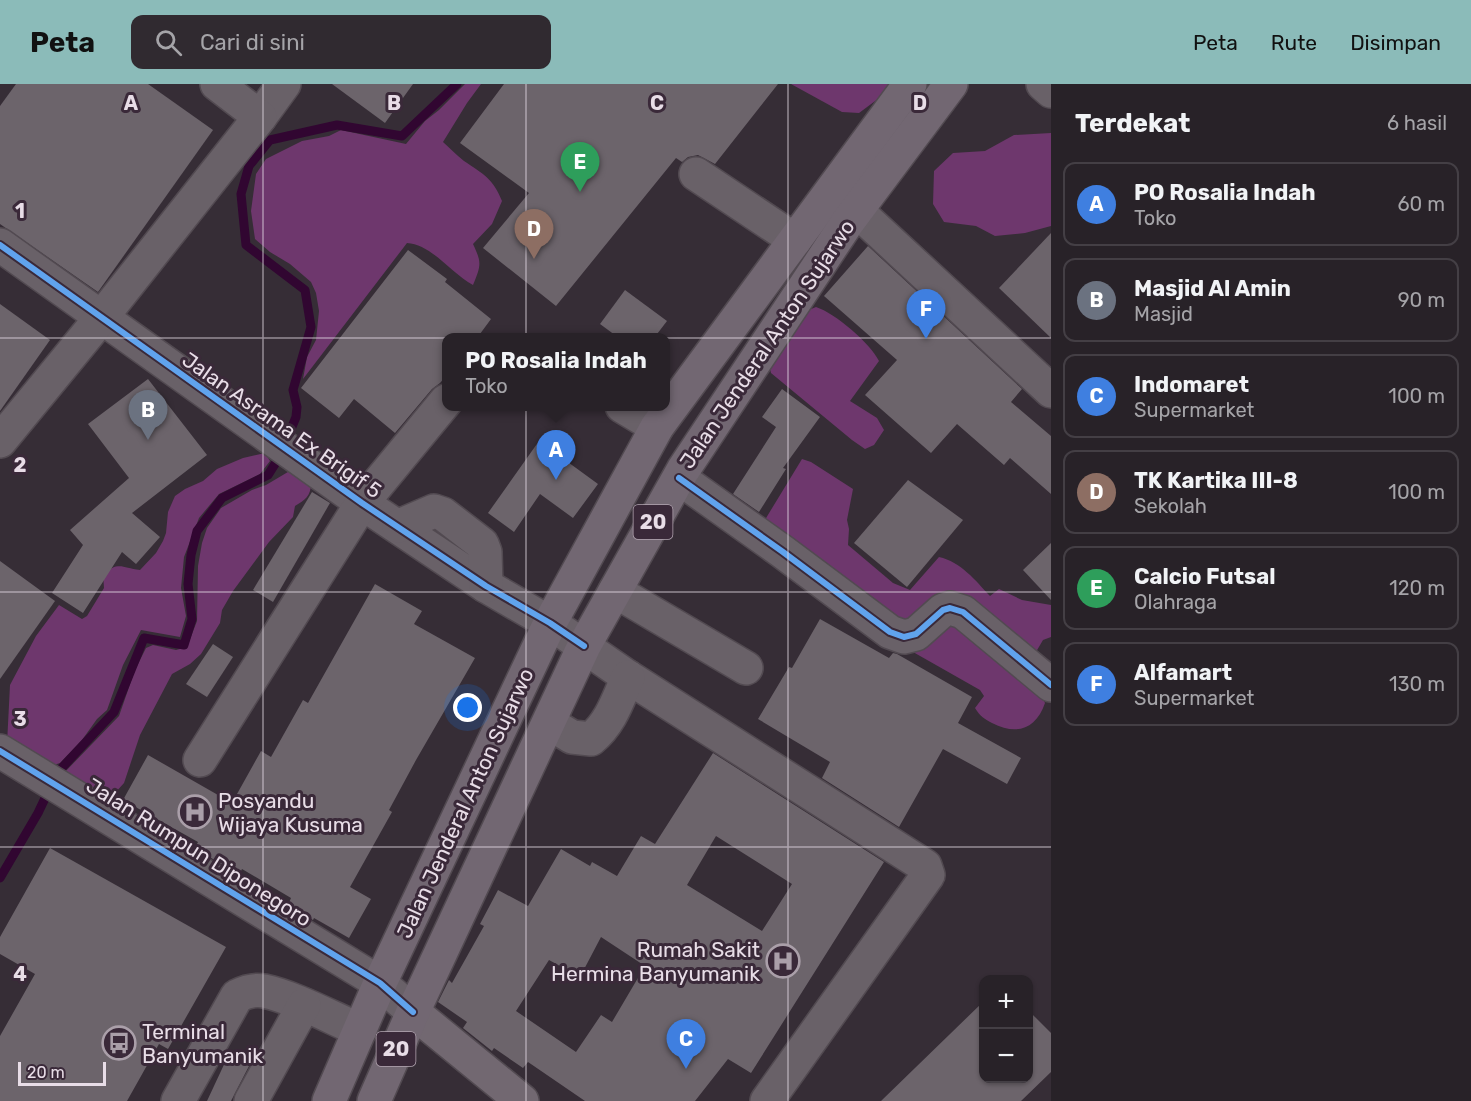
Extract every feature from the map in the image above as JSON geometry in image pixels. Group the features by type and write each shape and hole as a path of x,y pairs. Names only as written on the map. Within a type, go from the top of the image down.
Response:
{"highway":[{"name":"Jalan Jenderal Anton Sujarwo","path":"670,409 910,84"},
{"name":"Jalan Jenderal Anton Sujarwo","path":"416,1005 584,646 679,478 856,210 951,84"},
{"name":"Jalan Jenderal Anton Sujarwo","path":"380,983 550,623 657,427 669,411"},
{"name":"20","path":"329,1101 380,983"},
{"name":"20","path":"374,1101 416,1005"}],"main road":[{"path":"416,1005 522,1101"}],"street":[{"path":"216,84 260,117"},
{"path":"0,441 101,318 284,84"},
{"path":"1043,84 1051,91"},
{"path":"696,174 795,240"},
{"path":"856,210 1051,391"},
{"name":"Jalan Asrama Ex Brigif 5","path":"0,245 362,503 486,586 550,623"},
{"name":"Jalan Asrama Ex Brigif 5","path":"200,759 362,503 442,407"},
{"path":"630,411 657,427"},
{"path":"679,478 890,632 904,637 916,634 943,610 950,608 963,612 1051,686"},
{"path":"615,591 746,668"},
{"path":"550,623 628,677 924,866 928,875 767,1101"},
{"path":"549,723 572,737 591,739 602,730 614,711 628,677"},
{"name":"Jalan Rumpun Diponegoro","path":"0,751 416,1005"},
{"path":"178,1101 237,996 247,991 263,991 304,1005 360,1030"},
{"path":"251,1101 304,1005"}],"shaded area":[{"path":"465,84 481,84 443,142 461,159 487,177 502,201 492,224 473,244 479,264 473,285 424,248 407,243 303,379 307,357 316,340 319,311 316,293 311,282 255,239 251,211 256,174 266,159 302,141 329,136 341,130 406,144 425,121"},
{"path":"791,84 898,84 859,113 842,112"},
{"path":"1051,133 1051,226 1025,233 995,236 976,226 944,222 933,204 934,171 953,153 985,151 1014,135"},
{"path":"816,307 833,315 851,330 868,346 879,361 850,401 877,418 884,430 874,445 865,449 771,373 768,360 804,312"},
{"path":"265,453 270,461 260,474 219,494 199,518 184,557 181,588 186,616 180,637 141,630 123,665 107,710 60,763 45,768 7,744 10,685 36,636 59,605 82,619 87,616 104,588 103,574 117,566 140,570 156,553 166,533 168,512 175,496 203,481 217,469 243,458"},
{"path":"802,459 811,462 853,489 847,520 848,545 893,583 910,590 939,557 961,567 990,596 999,589 1022,600 1051,605 1051,637 1043,640 1033,657 1039,691 1045,703 1031,724 1024,728 1010,729 984,719 975,708 984,696 980,690 906,648 763,523"},
{"path":"293,469 311,483 309,494 295,506 293,517 269,542 233,591 222,610 220,623 201,654 190,664 172,674 140,735 124,783 115,793 104,799 62,775 119,716 135,670 146,648 153,645 176,650 187,647 197,621 198,566 202,543 207,528 221,508"}],"building":[{"path":"16,84 148,84 213,130 98,292 0,224 0,106"},
{"path":"332,84 413,84 385,123"},
{"path":"504,84 778,84 715,164 698,155 688,157 682,162 676,158 556,306 483,248 529,193 460,143"},
{"path":"1051,233 1051,338 999,288"},
{"path":"868,246 1022,389 1011,402 1051,436 1051,494 1010,458 1004,465 957,424 931,453 865,395 897,360 824,296"},
{"path":"408,250 447,279 445,282 491,319 481,333 442,333 442,381 432,389 395,433 354,399 339,418 301,388"},
{"path":"625,290 667,321 658,333 612,333 600,324"},
{"path":"0,304 50,340 0,411"},
{"path":"148,379 207,455 132,513 160,537 136,564 122,552 83,613 52,593 83,545 70,530 129,478 88,424"},
{"path":"782,389 820,417 783,468 786,469 759,512 733,494 776,427 762,417"},
{"path":"539,441 598,484 573,518 540,494 514,532 488,513"},
{"path":"908,480 963,520 907,587 854,543"},
{"path":"312,492 330,503 273,602 253,590"},
{"path":"1051,543 1051,600 1023,570"},
{"path":"0,561 55,601 0,679"},
{"path":"375,584 422,611 414,624 475,658 416,760 389,810 392,812 350,887 371,899 349,938 288,905 291,898 242,869 239,875 195,848 198,842 123,800 148,755 232,803 261,751 271,757 303,700 308,703"},
{"path":"820,619 889,658 893,653 897,654 972,697 958,723 1021,758 1007,784 943,749 899,827 822,778 830,762 758,719 789,667 792,668"},
{"path":"213,644 233,657 207,697 186,684"},
{"path":"713,753 884,862 751,1073 728,1059 695,1101 585,1101 528,1062 523,1068 494,1048 492,1051 463,1028 467,1022 438,1002 449,980 452,983 484,926 480,924 498,890 528,906 561,849 590,866 592,862 617,876 641,836 655,844","holes":["716,836 792,884 762,931 687,885","601,937 645,966 612,1022 601,1015 576,1052 516,1011 549,960 580,977"]},
{"path":"50,848 226,947 168,1049 159,1044 127,1101 0,1101 0,1036 35,974 0,954 0,937"},
{"path":"979,1006 979,1083 1033,1083 1033,1015 1051,1033 1051,1072 1021,1101 881,1101"},
{"path":"228,1056 249,1066 231,1101 207,1101"}],"waterway":[{"path":"0,878 38,813 57,773 114,712 144,638 184,645 192,619 188,584 191,555 197,531 222,498 268,475 280,456 296,417 297,407 293,390 311,327 305,290 246,245 241,194 249,166 270,140 337,125 402,136 457,84"}],"cycle path":[{"path":"0,245 362,503 486,586 550,623 584,646"},
{"path":"679,478 890,632 904,637 916,634 943,610 950,608 963,612 1051,685"},
{"path":"0,751 380,983 413,1012"}],"place":[{"name":"Calcio Futsal","path":"580,192"},
{"name":"TK Kartika III-8","path":"534,259"},
{"name":"Alfamart","path":"926,339"},
{"name":"Masjid Al Amin","path":"148,440"},
{"name":"PO Rosalia Indah","path":"556,480"},
{"name":"Posyandu Wijaya Kusuma","path":"195,812"},
{"name":"Rumah Sakit Hermina Banyumanik","path":"783,961"},
{"name":"Terminal Banyumanik","path":"119,1043"},
{"name":"Indomaret","path":"686,1069"}]}
